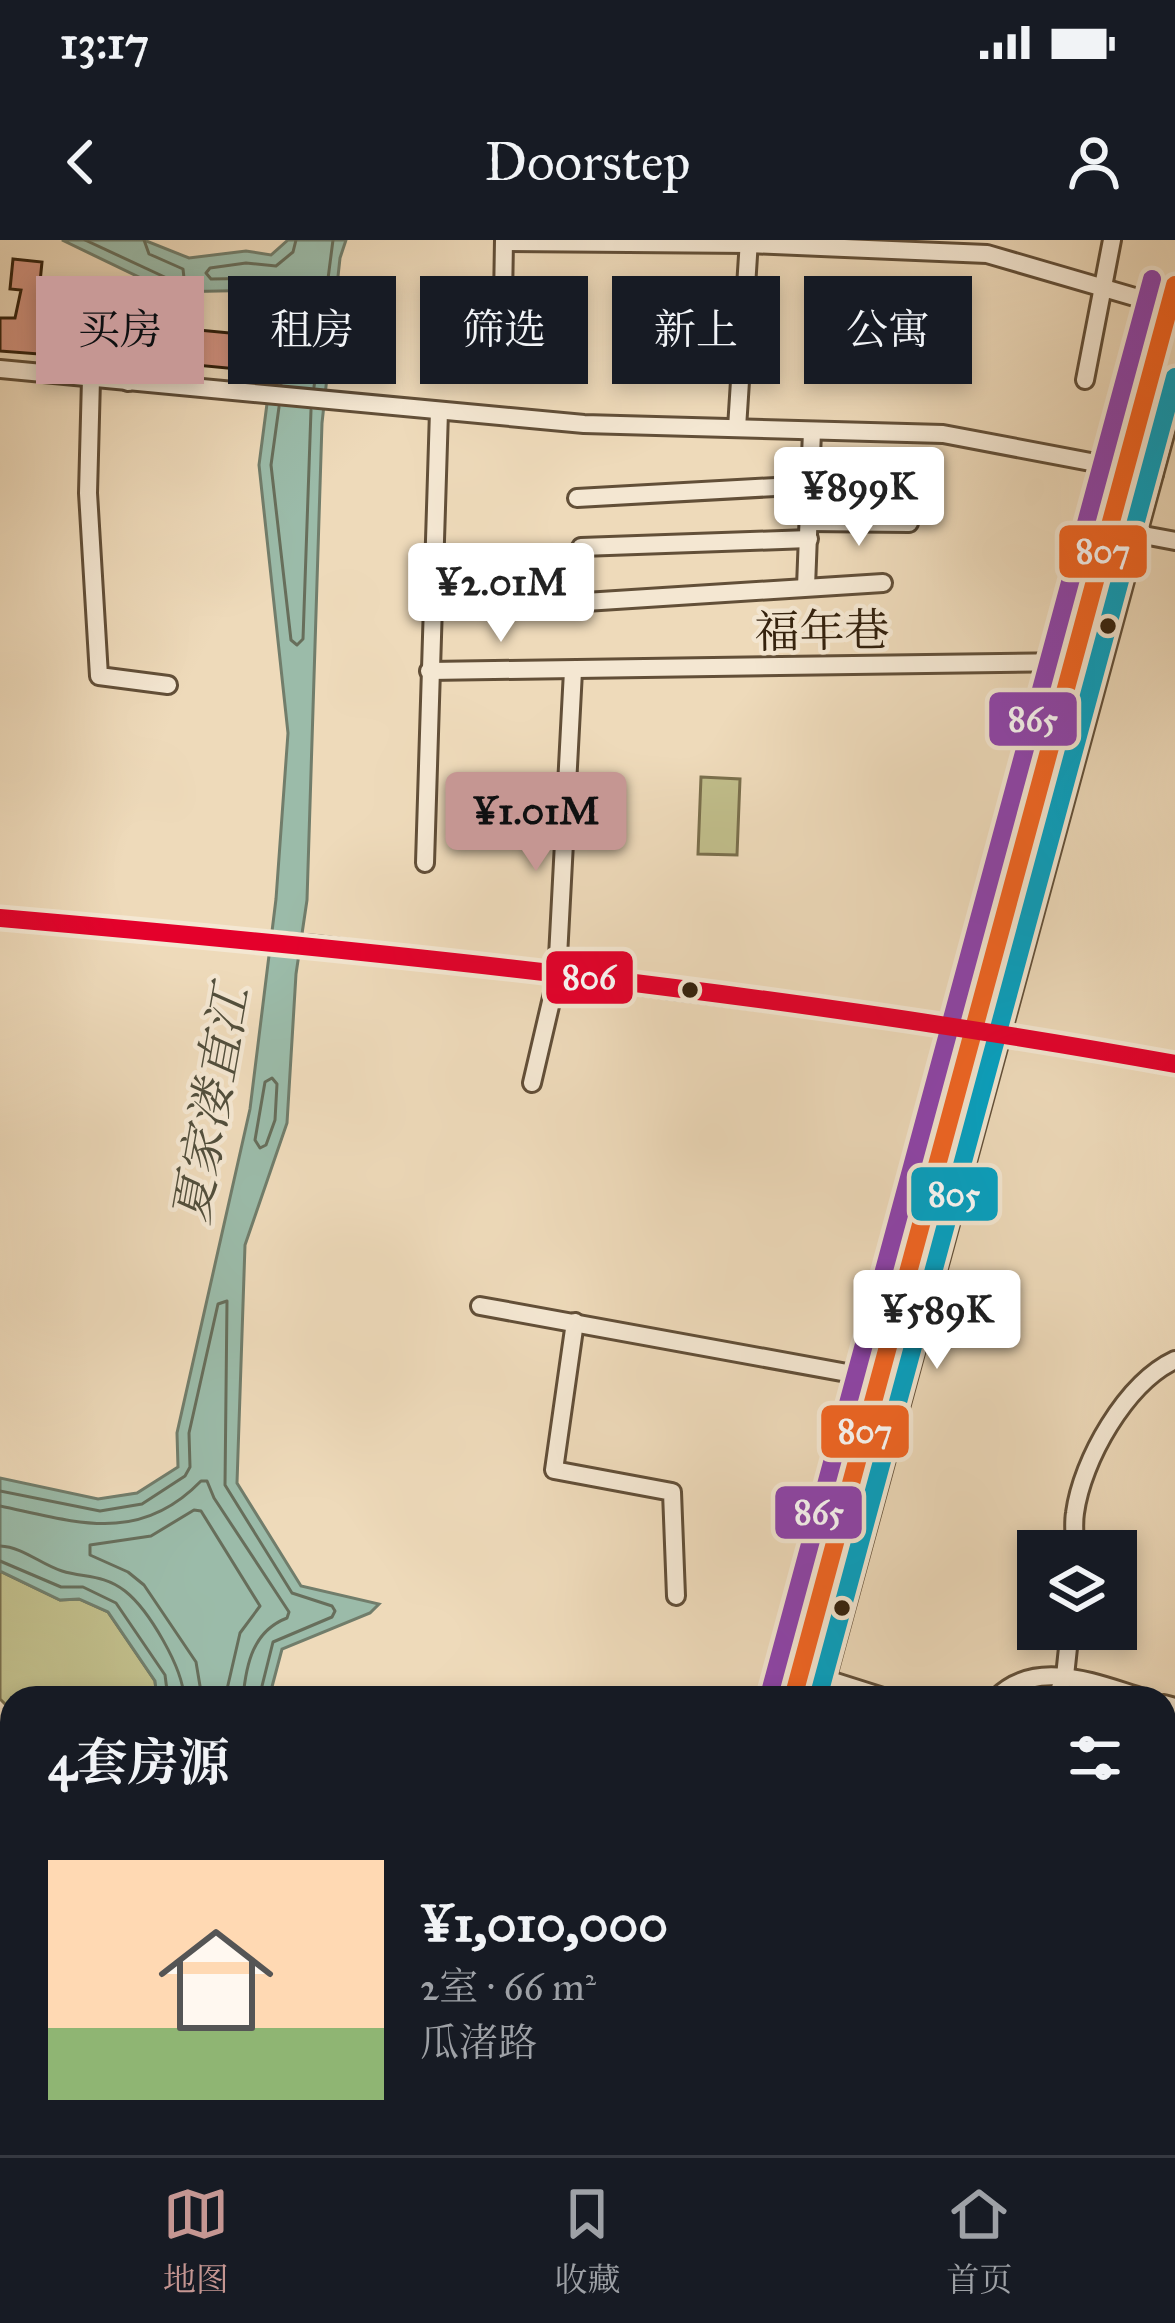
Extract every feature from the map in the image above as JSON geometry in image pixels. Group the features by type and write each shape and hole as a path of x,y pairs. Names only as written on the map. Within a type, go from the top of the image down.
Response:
{"street":[{"path":"1085,380 1110,240"},
{"path":"503,276 504,241 988,247 1169,307"},
{"path":"737,428 749,242"},
{"path":"797,1686 1175,285"},
{"path":"0,369 36,373"},
{"path":"92,384 88,494 98,676 168,685"},
{"path":"147,384 584,424 943,434 1154,474"},
{"path":"824,1686 1154,474 1167,455 1175,397"},
{"path":"424,863 439,411"},
{"path":"806,587 812,430"},
{"path":"577,498 923,466"},
{"path":"581,548 910,524"},
{"path":"1138,533 1175,541"},
{"path":"585,602 884,583"},
{"name":"福年巷","path":"429,671 1073,662"},
{"path":"532,1083 557,976 573,671"},
{"path":"0,918 316,945 974,1028 1175,1064"},
{"path":"480,1306 880,1379"},
{"path":"575,1322 554,1470 672,1492 676,1596"},
{"path":"1075,1530 1075,1511 1106,1426 1148,1378 1175,1360"},
{"path":"1061,1686 1068,1650"},
{"path":"1015,1686 1028,1678 1065,1676 1101,1686"}],"shaded area":[{"path":"701,777 740,779 737,855 698,854"},
{"path":"0,1571 60,1600 79,1599 108,1612 156,1686 0,1686"}],"water":[{"path":"62,240 144,240 189,258 246,251 271,255 288,240 346,240 338,276 228,276 228,291 204,291 204,276 137,276"},
{"path":"270,384 326,384 307,900 296,974 287,1123 245,1245 237,1483 301,1586 379,1604 370,1613 282,1649 272,1686 156,1686 108,1612 79,1599 60,1600 0,1571 0,1478 98,1499 137,1493 178,1467 177,1433 250,1109 276,899 288,733 259,465"}],"building":[{"path":"13,259 42,262 41,276 36,276 36,354 0,351 0,318 15,318 21,290 10,289"},
{"path":"204,331 228,333 228,368 204,366"}],"transit line":[{"name":"865","path":"772,1686 1152,279"},
{"name":"807","path":"796,1686 1175,285"},
{"name":"805","path":"821,1686 1175,377"},
{"name":"806","path":"0,918 295,945 736,996 1175,1064"}],"water label":[{"name":"夏家溇直江","path":"211,1105"}]}
